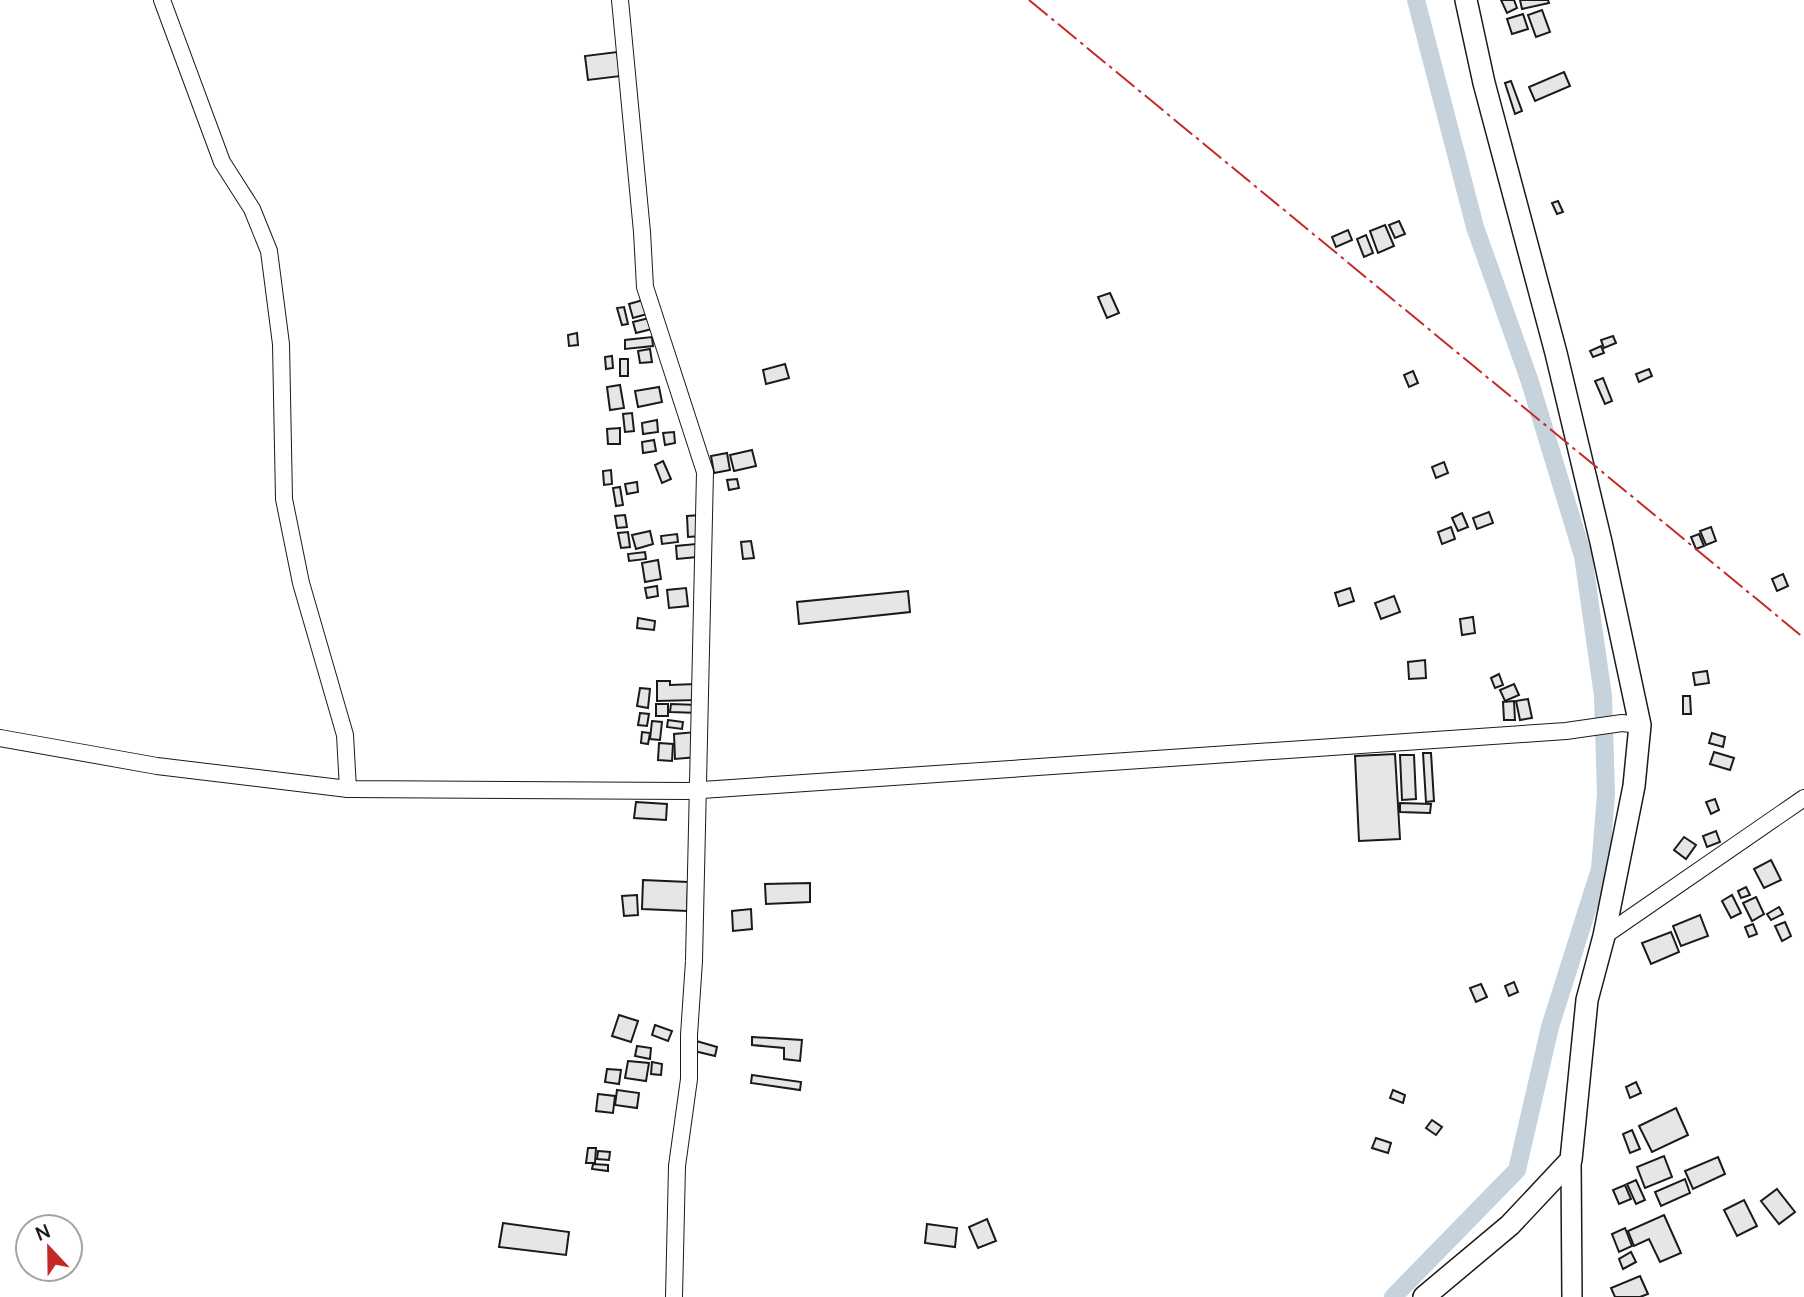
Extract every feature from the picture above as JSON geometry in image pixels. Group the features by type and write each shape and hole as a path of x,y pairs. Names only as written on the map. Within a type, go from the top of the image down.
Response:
{"main road":[{"path":"1427,1295 1510,1225 1571,1160 1587,1000 1604,936 1634,786 1631,724 1598,529 1556,353 1484,83 1466,0"}],"street":[{"path":"162,0 222,162 252,209 269,251 281,344 284,499 300,583 345,735 348,789"},
{"path":"620,0 645,287 705,472 689,1079 677,1166 674,1297"},
{"path":"0,738 157,766 348,789 698,789 1566,732 1631,724"},
{"path":"1604,936 1804,798"},
{"path":"1571,1160 1572,1297"}],"building":[{"path":"1501,0 1514,0 1517,8 1507,13"},
{"path":"1520,0 1548,0 1549,3 1522,9"},
{"path":"1542,10 1550,32 1536,37 1528,15"},
{"path":"1523,14 1528,29 1512,34 1507,19"},
{"path":"617,52 621,76 588,80 585,56"},
{"path":"1564,72 1570,86 1535,101 1529,87"},
{"path":"1511,81 1522,111 1515,114 1505,83"},
{"path":"1558,201 1563,212 1557,214 1552,203"},
{"path":"1399,221 1405,234 1395,238 1389,225"},
{"path":"1385,225 1394,246 1378,253 1370,231"},
{"path":"1348,230 1352,240 1336,247 1332,237"},
{"path":"1366,235 1373,253 1364,257 1357,239"},
{"path":"1110,293 1119,313 1107,318 1098,297"},
{"path":"643,300 647,314 633,318 629,304"},
{"path":"624,307 628,324 622,325 617,308"},
{"path":"653,317 656,328 636,333 633,322"},
{"path":"577,333 578,345 569,346 568,335"},
{"path":"1613,336 1616,343 1604,348 1601,340"},
{"path":"652,337 653,346 625,349 625,340"},
{"path":"1601,346 1604,353 1593,357 1590,351"},
{"path":"650,349 652,362 640,363 638,351"},
{"path":"612,356 613,368 606,369 605,357"},
{"path":"620,359 628,359 628,376 620,376"},
{"path":"785,364 789,378 766,384 763,370"},
{"path":"1649,369 1652,376 1639,382 1636,374"},
{"path":"1413,371 1418,383 1409,387 1404,375"},
{"path":"1603,378 1612,401 1605,404 1595,381"},
{"path":"620,385 624,408 610,410 607,387"},
{"path":"659,387 662,402 638,407 635,391"},
{"path":"632,413 634,431 625,432 623,414"},
{"path":"657,420 658,432 643,434 642,423"},
{"path":"620,428 620,444 608,444 607,429"},
{"path":"674,432 675,443 665,445 663,433"},
{"path":"654,440 656,451 643,453 642,442"},
{"path":"752,450 756,466 734,471 730,455"},
{"path":"727,453 730,470 714,473 711,456"},
{"path":"663,461 671,479 662,483 655,465"},
{"path":"1444,462 1448,473 1436,478 1432,467"},
{"path":"611,470 612,484 604,485 603,471"},
{"path":"737,479 739,488 729,490 727,480"},
{"path":"637,482 638,492 627,494 625,484"},
{"path":"620,487 623,505 616,506 613,488"},
{"path":"1489,512 1493,523 1477,529 1473,518"},
{"path":"1462,513 1468,527 1458,531 1452,518"},
{"path":"625,515 627,527 617,528 615,516"},
{"path":"700,515 701,536 688,537 687,516"},
{"path":"1451,527 1455,539 1442,544 1438,532"},
{"path":"1711,527 1716,541 1706,545 1700,531"},
{"path":"650,531 653,544 636,549 632,535"},
{"path":"628,532 630,547 621,548 618,533"},
{"path":"677,534 678,542 662,544 661,536"},
{"path":"1699,534 1704,546 1696,549 1691,537"},
{"path":"751,541 754,558 743,559 741,542"},
{"path":"696,544 697,557 677,559 676,546"},
{"path":"645,552 646,559 629,561 628,554"},
{"path":"658,560 661,579 645,582 642,563"},
{"path":"1783,574 1788,586 1777,591 1772,579"},
{"path":"657,586 658,596 647,598 645,588"},
{"path":"686,588 688,606 669,608 667,590"},
{"path":"1350,588 1354,601 1339,606 1335,593"},
{"path":"908,591 910,612 799,624 797,602"},
{"path":"1394,596 1400,612 1381,619 1375,603"},
{"path":"1473,617 1475,633 1462,635 1460,619"},
{"path":"638,618 655,621 654,630 637,628"},
{"path":"1425,660 1426,678 1409,679 1408,662"},
{"path":"1707,671 1709,683 1695,685 1693,673"},
{"path":"1499,674 1503,685 1495,688 1491,678"},
{"path":"657,681 670,681 670,685 696,684 697,700 657,701"},
{"path":"1514,684 1519,695 1505,701 1500,690"},
{"path":"640,688 650,689 648,708 637,706"},
{"path":"1683,696 1690,696 1691,714 1683,714"},
{"path":"1528,699 1532,718 1520,720 1516,701"},
{"path":"1514,701 1515,720 1504,720 1503,702"},
{"path":"656,704 668,704 668,716 656,716"},
{"path":"671,704 699,705 699,713 670,712"},
{"path":"640,713 649,714 647,726 638,725"},
{"path":"668,720 683,722 682,729 667,727"},
{"path":"652,721 662,722 660,740 650,739"},
{"path":"642,732 650,733 648,744 641,743"},
{"path":"696,732 697,757 675,759 674,734"},
{"path":"1712,733 1725,737 1723,747 1709,743"},
{"path":"659,743 673,744 672,761 658,760"},
{"path":"1714,752 1734,758 1730,770 1710,764"},
{"path":"1423,753 1431,753 1434,801 1426,802"},
{"path":"1395,754 1400,839 1359,841 1355,756"},
{"path":"1400,755 1414,755 1416,799 1402,800"},
{"path":"1715,799 1719,810 1711,814 1706,802"},
{"path":"636,802 667,804 666,820 634,818"},
{"path":"1400,803 1431,804 1430,813 1400,812"},
{"path":"1716,831 1720,842 1707,847 1703,836"},
{"path":"1684,837 1696,845 1686,859 1674,850"},
{"path":"1771,860 1781,880 1764,888 1754,869"},
{"path":"643,880 688,882 687,911 642,909"},
{"path":"810,883 810,902 766,904 765,884"},
{"path":"1746,887 1750,895 1741,898 1738,891"},
{"path":"637,895 638,915 624,916 622,896"},
{"path":"1732,895 1741,913 1731,918 1722,901"},
{"path":"1756,897 1764,914 1752,921 1743,903"},
{"path":"1779,907 1783,914 1771,920 1767,914"},
{"path":"751,909 752,929 733,931 732,911"},
{"path":"1700,915 1708,936 1681,946 1673,926"},
{"path":"1785,922 1791,936 1782,941 1775,926"},
{"path":"1753,924 1757,934 1749,937 1745,927"},
{"path":"1671,932 1679,952 1651,964 1642,943"},
{"path":"1514,982 1518,992 1509,996 1505,986"},
{"path":"1481,984 1487,997 1476,1002 1470,988"},
{"path":"619,1015 638,1021 631,1042 612,1036"},
{"path":"655,1025 672,1031 668,1041 652,1035"},
{"path":"752,1037 802,1040 800,1061 784,1059 784,1048 752,1045"},
{"path":"693,1040 717,1047 715,1056 690,1050"},
{"path":"637,1046 651,1048 650,1059 635,1056"},
{"path":"628,1061 649,1063 646,1081 625,1078"},
{"path":"652,1062 662,1064 661,1075 651,1074"},
{"path":"607,1069 621,1070 619,1084 605,1082"},
{"path":"752,1075 801,1082 800,1090 751,1083"},
{"path":"1636,1082 1641,1093 1630,1098 1626,1087"},
{"path":"617,1090 639,1093 637,1108 615,1105"},
{"path":"1393,1090 1405,1095 1403,1103 1390,1098"},
{"path":"598,1094 615,1096 613,1113 596,1111"},
{"path":"1676,1108 1688,1135 1652,1152 1639,1126"},
{"path":"1432,1120 1442,1127 1436,1135 1426,1128"},
{"path":"1632,1130 1640,1149 1630,1153 1623,1134"},
{"path":"1376,1138 1391,1143 1388,1153 1372,1148"},
{"path":"588,1148 596,1148 595,1163 586,1163"},
{"path":"598,1151 610,1152 609,1160 597,1159"},
{"path":"1664,1156 1672,1177 1645,1188 1637,1167"},
{"path":"1718,1157 1725,1174 1693,1189 1685,1171"},
{"path":"593,1164 608,1165 608,1171 592,1169"},
{"path":"1685,1179 1690,1193 1661,1206 1655,1192"},
{"path":"1636,1180 1645,1200 1636,1204 1627,1184"},
{"path":"1625,1185 1631,1199 1619,1204 1613,1190"},
{"path":"1777,1189 1795,1212 1779,1224 1761,1201"},
{"path":"1744,1200 1757,1226 1737,1236 1724,1210"},
{"path":"1664,1215 1681,1253 1660,1262 1649,1239 1634,1246 1628,1231"},
{"path":"987,1219 996,1241 978,1248 969,1227"},
{"path":"503,1223 569,1232 566,1255 499,1247"},
{"path":"927,1224 957,1228 955,1247 925,1243"},
{"path":"1625,1228 1632,1246 1619,1252 1612,1234"},
{"path":"1631,1252 1636,1262 1623,1269 1619,1259"},
{"path":"1640,1276 1648,1294 1640,1297 1615,1297 1611,1288"}],"waterway":[{"path":"1393,1297 1517,1170 1550,1027 1600,869 1606,794 1603,696 1583,556 1529,379 1475,227 1416,0"}],"power":[{"path":"1029,0 1804,638"}]}
